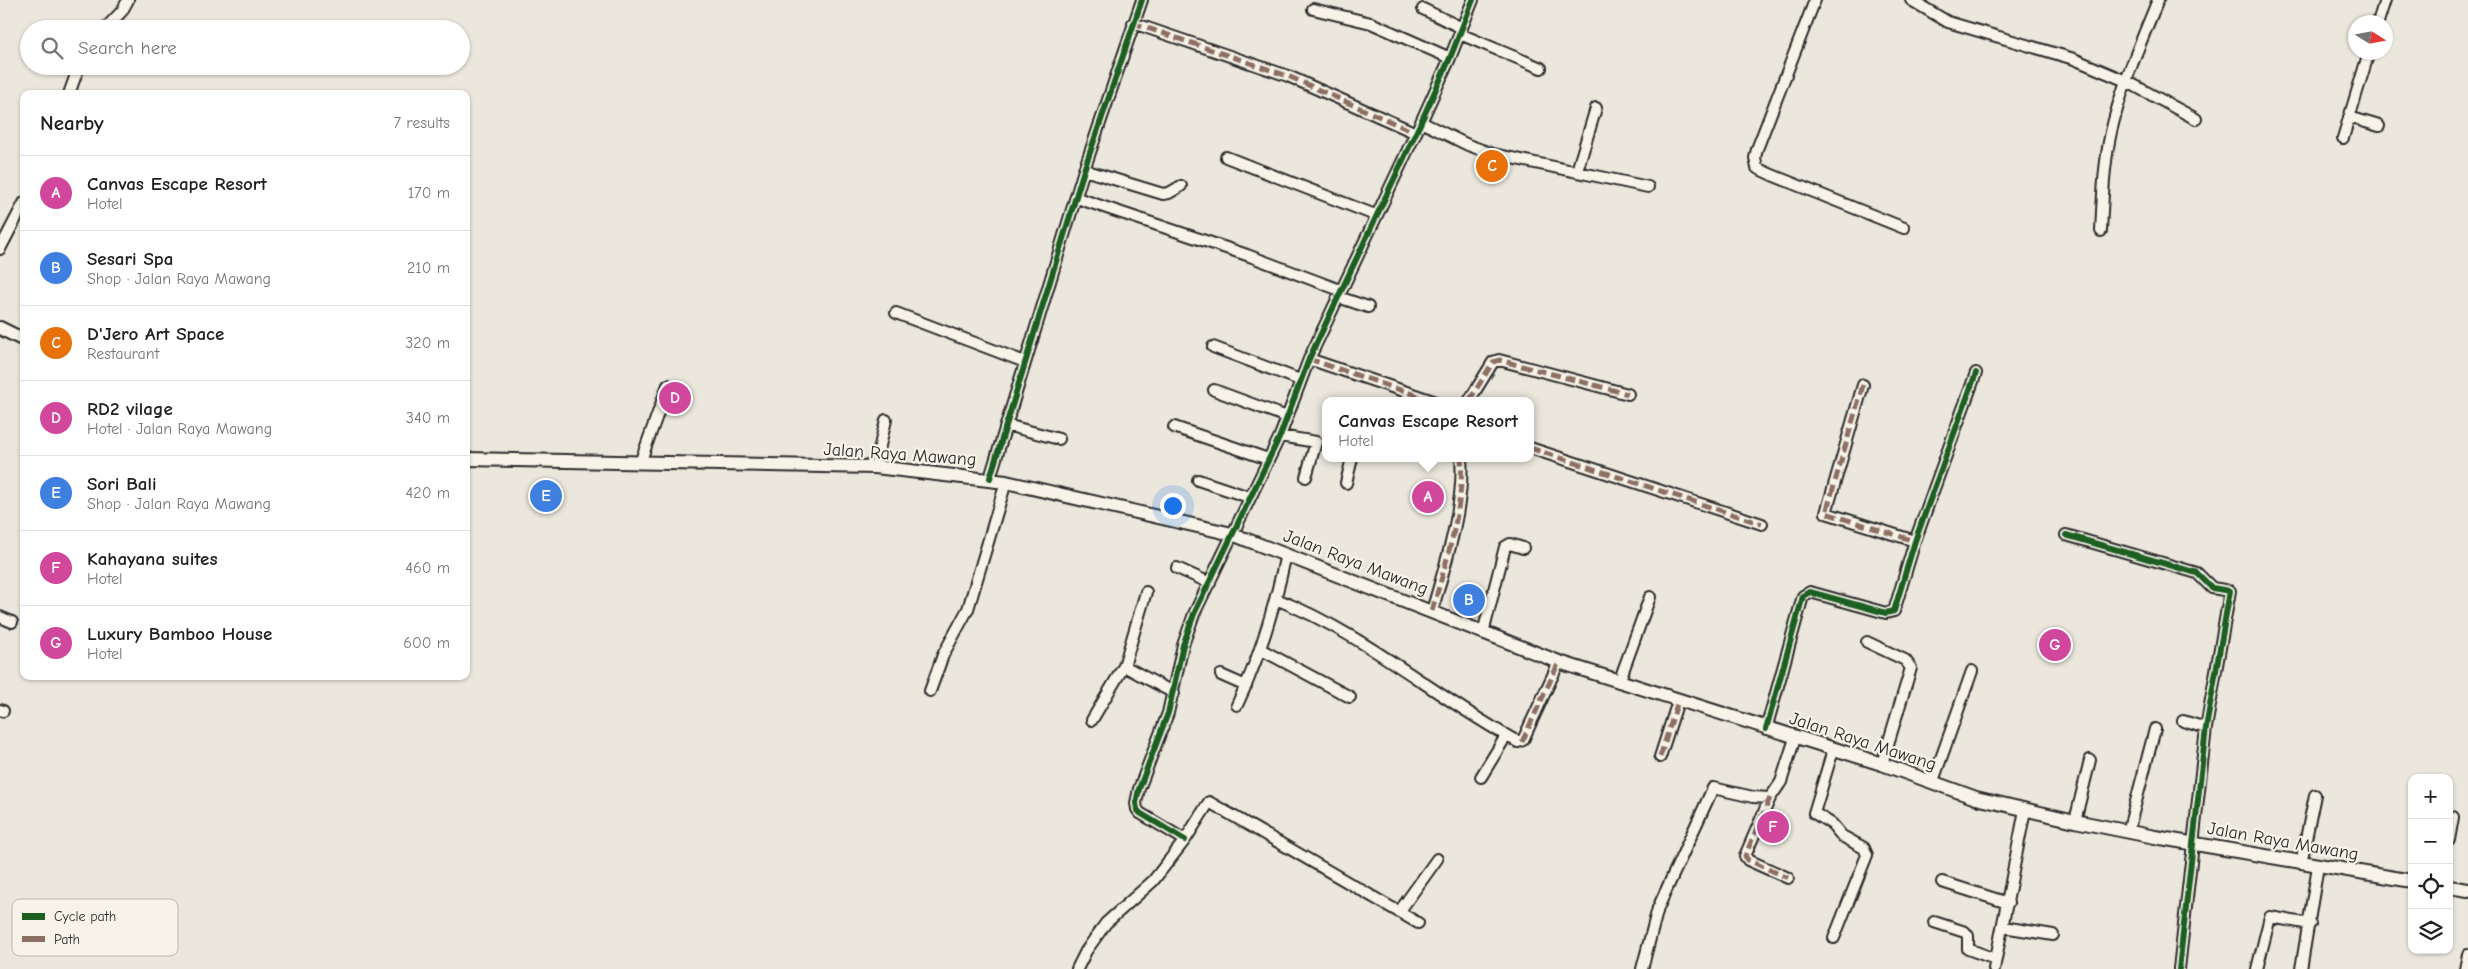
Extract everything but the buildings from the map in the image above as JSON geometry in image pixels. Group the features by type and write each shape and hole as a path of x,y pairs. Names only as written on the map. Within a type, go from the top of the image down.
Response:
{"main road":[{"path":"0,328 20,338"},
{"name":"Jalan Raya Mawang","path":"470,459 640,463 716,462 875,467 990,478 1232,534 1559,662 1766,729 1882,764 1976,798 2128,832 2408,880"},
{"path":"2453,888 2468,890"}],"street":[{"path":"114,20 122,11 128,0"},
{"path":"990,478 1084,170 1142,0"},
{"path":"1186,840 1140,813 1136,803 1139,789 1174,693 1183,645 1194,614 1280,436 1300,380 1339,293 1450,58 1472,0"},
{"path":"1815,0 1757,149 1756,164 1758,168 1772,175 1904,228"},
{"path":"1910,0 1948,22 2074,59 2126,81 2196,119"},
{"path":"2101,231 2105,167 2114,121 2126,81 2158,0"},
{"path":"2380,15 2385,0"},
{"path":"1313,9 1371,23 1450,58"},
{"path":"1423,9 1461,31 1541,68"},
{"path":"1133,23 1288,76 1416,133"},
{"path":"2343,138 2367,60"},
{"path":"70,90 76,75"},
{"path":"1577,170 1596,108"},
{"path":"2349,117 2379,126"},
{"path":"1421,122 1468,145 1493,154 1577,170 1648,187"},
{"path":"1226,157 1375,215"},
{"path":"1084,170 1163,194 1169,194 1181,186"},
{"path":"1076,198 1247,254 1368,307"},
{"path":"0,250 20,211"},
{"path":"896,313 1025,362"},
{"path":"1212,346 1300,380"},
{"path":"1309,359 1421,397"},
{"path":"1472,397 1496,360 1628,394"},
{"path":"1766,729 1803,596 1810,592 1886,613 1894,611 1915,541 1976,373"},
{"path":"640,463 668,385"},
{"path":"1863,385 1826,513 1915,541"},
{"path":"1214,390 1287,417"},
{"path":"875,467 886,420"},
{"path":"1006,425 1058,439"},
{"path":"1174,427 1268,459"},
{"path":"1280,436 1321,442 1306,477"},
{"path":"1534,449 1762,524"},
{"path":"1346,483 1351,462"},
{"path":"1432,611 1452,535 1462,477 1460,462"},
{"path":"1198,480 1249,497"},
{"path":"930,691 943,654 968,609 1006,482"},
{"path":"2066,535 2197,573 2212,588 2230,590 2206,728 2179,969"},
{"path":"1482,633 1505,546 1510,544 1523,548"},
{"path":"1237,705 1260,649 1276,599 1286,554"},
{"path":"1176,568 1210,583"},
{"path":"1092,720 1124,666 1146,592"},
{"path":"1619,682 1650,597"},
{"path":"1276,599 1311,613 1378,651 1506,736 1518,742 1523,740 1559,662"},
{"path":"0,617 12,622"},
{"path":"1867,642 1905,660 1911,668 1882,764"},
{"path":"1260,649 1350,697"},
{"path":"1124,666 1174,693"},
{"path":"1933,781 1972,671"},
{"path":"1221,675 1246,686"},
{"path":"1660,756 1678,701"},
{"path":"2183,721 2206,728"},
{"path":"2128,832 2155,729"},
{"path":"1481,777 1506,736"},
{"path":"1788,878 1748,860 1745,856 1770,798 1781,782 1795,738"},
{"path":"1833,750 1814,813 1832,824 1842,836 1864,848 1867,855 1834,938"},
{"path":"2075,821 2090,760"},
{"path":"1642,969 1658,908 1713,788 1753,797 1770,798"},
{"path":"2301,862 2315,796"},
{"path":"1077,969 1086,951 1106,923 1152,881 1186,840 1209,802 1418,923"},
{"path":"1934,922 1966,932 1969,950 1994,964 2008,903 2025,810"},
{"path":"1399,912 1437,859"},
{"path":"2300,969 2310,924 2318,866"},
{"path":"1942,882 2008,903"},
{"path":"2257,969 2270,917 2310,924"},
{"path":"2003,926 2053,935"},
{"path":"2465,969 2468,955"}],"marked path":[{"path":"1133,23 1288,76 1416,133"},
{"path":"1309,359 1421,397"},
{"path":"1471,397 1493,362 1499,360 1628,394"},
{"path":"1863,385 1826,513 1915,541"},
{"path":"1534,449 1762,524"},
{"path":"1432,611 1457,515 1461,462"},
{"path":"1522,742 1559,662"},
{"path":"1660,757 1678,701"},
{"path":"1770,798 1745,856 1748,860 1788,878"}],"cycle path":[{"path":"990,478 1084,170 1142,0"},
{"path":"1185,840 1140,813 1136,803 1139,789 1168,713 1183,645 1194,614 1280,436 1309,359 1450,58 1473,0"},
{"path":"1766,729 1803,596 1810,592 1886,613 1894,611 1915,541 1976,373"},
{"path":"2066,535 2197,573 2212,588 2230,591 2206,728 2179,969"}],"place":[{"name":"D'Jero Art Space","path":"1492,166"},
{"name":"RD2 vilage","path":"675,398"},
{"name":"Sori Bali","path":"546,496"},
{"name":"Canvas Escape Resort","path":"1428,497"},
{"name":"Sesari Spa","path":"1469,600"},
{"name":"Luxury Bamboo House","path":"2055,645"},
{"name":"Kahayana suites","path":"1773,827"}]}
